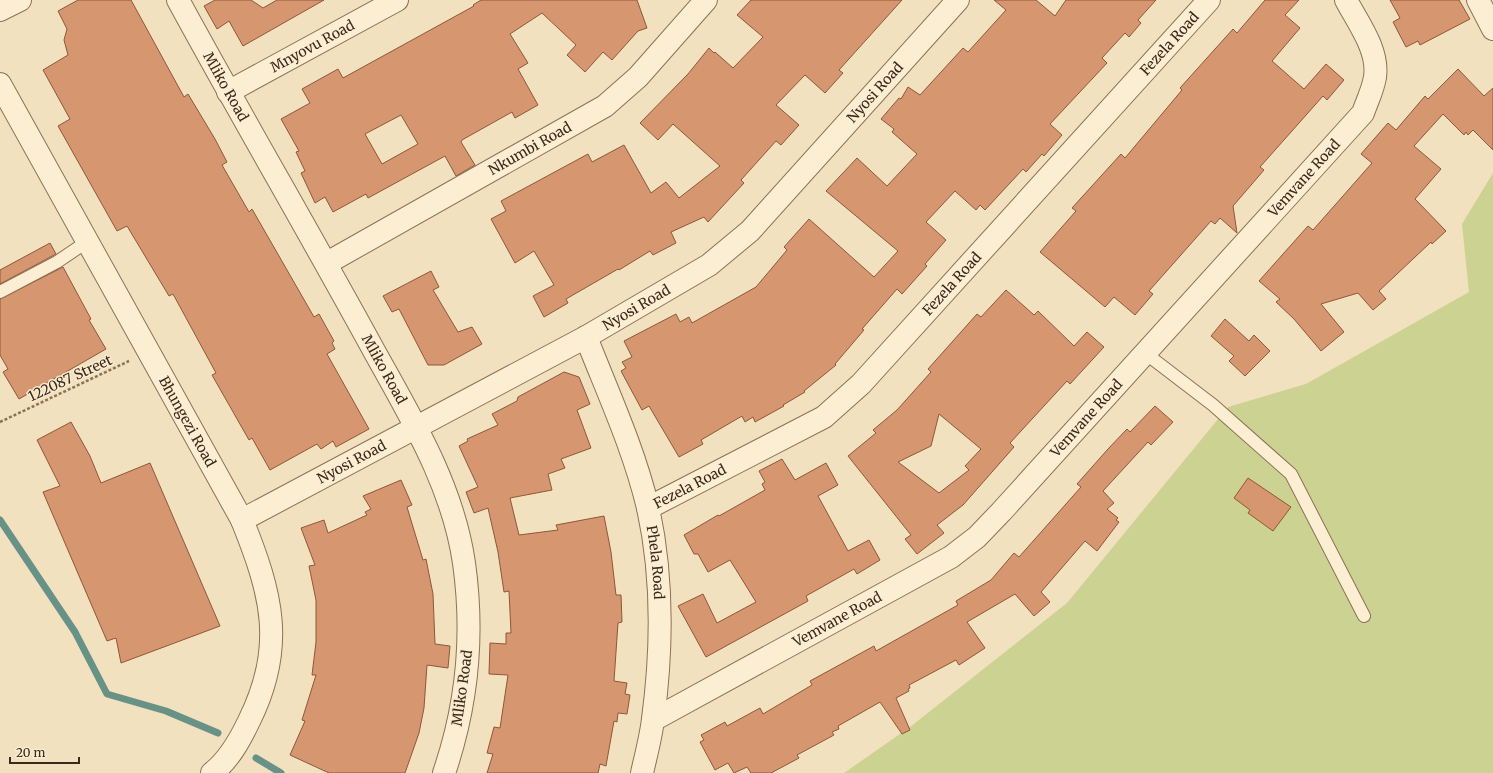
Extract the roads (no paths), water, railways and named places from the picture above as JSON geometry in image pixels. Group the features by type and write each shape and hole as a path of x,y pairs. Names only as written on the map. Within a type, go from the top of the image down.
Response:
{"street":[{"path":"0,10 20,0"},
{"name":"Mliko Road","path":"178,0 228,92 326,263 416,427 442,482 455,524 464,562 468,617 467,669 461,715 444,773"},
{"name":"Mnyovu Road","path":"228,92 397,0"},
{"name":"Nkumbi Road","path":"326,263 605,106 638,77 706,0"},
{"name":"Nyosi Road","path":"242,520 586,337 709,265 750,231 958,0"},
{"name":"Fezela Road","path":"648,508 824,417 845,399 861,384 1209,0"},
{"name":"Vemvane Road","path":"653,720 951,557 976,537 1001,512 1363,113 1375,76 1373,56 1370,46 1346,0"},
{"path":"1478,0 1493,29"},
{"name":"Bhungezi Road","path":"0,84 242,520 260,564 269,600 272,630 271,654 266,679 260,700 239,743 212,773"},
{"name":"Phela Road","path":"586,337 632,454 648,508 656,561 658,653 653,720 642,773"}],"lane":[{"path":"0,292 57,262 88,241"},
{"path":"1146,353 1212,405 1290,474 1364,616"}],"waterway":[{"path":"0,520 75,632 107,694 166,711 218,733"},
{"path":"256,758 281,773"}]}
